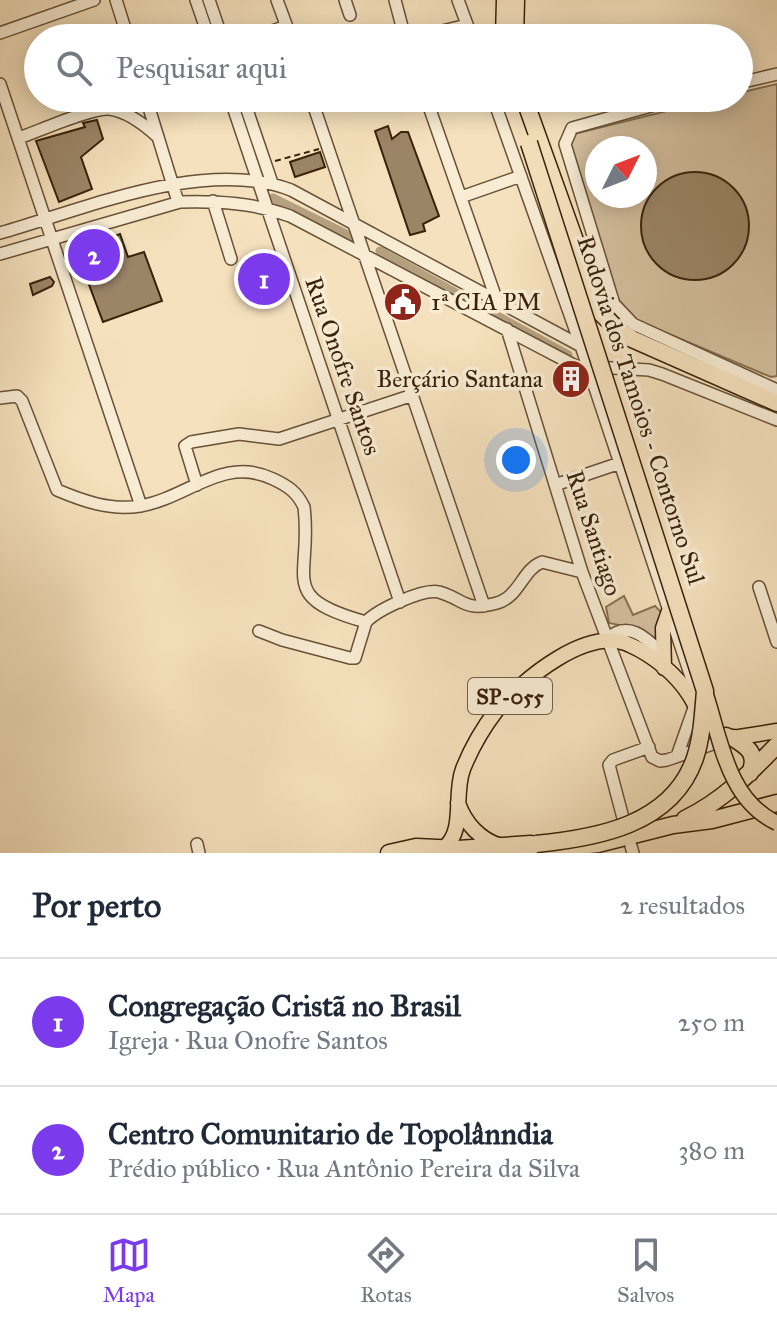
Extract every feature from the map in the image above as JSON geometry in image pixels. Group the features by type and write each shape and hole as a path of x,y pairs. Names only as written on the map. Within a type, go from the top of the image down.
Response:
{"highway":[{"path":"504,24 505,0"},
{"path":"515,24 516,0"},
{"name":"Rodovia dos Tamoios - Contorno Sul","path":"389,853 416,847 510,850 623,828 658,808 674,792 694,761 701,734 700,698 518,112"},
{"name":"Rodovia dos Tamoios - Contorno Sul","path":"529,112 601,313 632,339 777,403"},
{"path":"733,738 751,751 754,762 750,774"},
{"path":"673,825 720,799 750,774 777,745"},
{"path":"510,850 598,844 777,803"}],"main road":[{"path":"663,660 663,628 669,611"},
{"path":"607,639 631,645 663,660 685,689 700,698 706,723 733,738 777,731"},
{"name":"SP-055","path":"444,848 457,832 457,795 464,767 483,730 507,699 571,651 607,639"},
{"name":"Rodovia dos Tamoios - Contorno Sul","path":"700,698 735,782 755,809 777,823"},
{"path":"457,795 461,810 473,828 491,843 510,850"}],"street":[{"path":"26,24 94,0"},
{"path":"116,0 124,24"},
{"path":"196,0 204,24"},
{"path":"209,0 217,24"},
{"path":"277,0 285,24"},
{"path":"345,0 350,15"},
{"path":"395,0 401,24"},
{"path":"458,0 467,24"},
{"path":"0,33 24,25"},
{"path":"753,80 777,74"},
{"path":"0,84 141,506"},
{"path":"19,138 94,112"},
{"path":"117,112 144,124 158,137"},
{"path":"150,112 178,202"},
{"name":"Rua Onofre Santos","path":"235,112 400,602"},
{"path":"248,112 272,183"},
{"path":"316,112 484,606"},
{"path":"431,112 498,304"},
{"path":"498,112 700,698 677,756"},
{"path":"630,112 572,128 565,144 614,304 633,324 777,390"},
{"path":"461,197 521,176"},
{"path":"0,233 173,184 210,180 272,183 291,190 581,346"},
{"path":"213,201 231,259"},
{"path":"0,254 178,202 213,201 267,207 588,370 649,370 777,420"},
{"name":"Rua Santiago","path":"507,329 582,572 649,747"},
{"path":"197,485 185,453 185,446 191,442 239,434 279,439 413,395"},
{"path":"0,398 17,396 22,401 57,490 87,503 141,506 221,474 244,470 269,477 299,495 305,520 305,588 314,602 366,622"},
{"path":"555,485 620,463"},
{"path":"259,631 282,640 355,658 366,622 383,609 424,592 437,591 469,607 484,606 510,597 529,571 542,562 582,572"},
{"path":"759,587 777,642"},
{"path":"623,818 609,765 613,760 649,747 656,760 667,760 709,743 733,738"}],"path":[{"path":"266,164 328,147"}],"shaded area":[{"path":"777,84 777,376 771,377 638,321 615,296 589,208 657,208 657,136 585,136 585,196 570,146 574,134 663,112 753,112 753,90"},
{"path":"624,596 633,615 655,606 661,612 658,621 660,649 639,629 609,623 606,607"}],"building":[{"path":"97,120 103,139 81,157 92,189 59,202 36,141 85,127 83,123"},
{"path":"388,126 392,139 401,132 408,132 439,216 423,224 425,231 410,235 375,131"},
{"path":"320,152 325,167 295,177 290,162"},
{"path":"684,173 706,173 725,181 740,196 748,215 748,237 740,256 725,271 706,279 684,279 665,271 650,256 642,237 644,208 657,208 657,188"},
{"path":"120,234 128,257 144,252 162,301 103,322 73,242 90,237 92,244"},
{"path":"275,268 280,283 272,285 271,282 253,289 249,276"},
{"path":"50,277 54,282 52,286 33,295 30,284"}],"waterway":[{"path":"273,198 352,237"},
{"path":"380,251 568,355"}],"place":[{"name":"Centro Comunitario de Topolânndia","path":"94,255"},
{"name":"Congregação Cristã no Brasil","path":"264,279"},
{"name":"1ª CIA PM","path":"403,302"},
{"name":"Berçário Santana","path":"571,379"}]}
